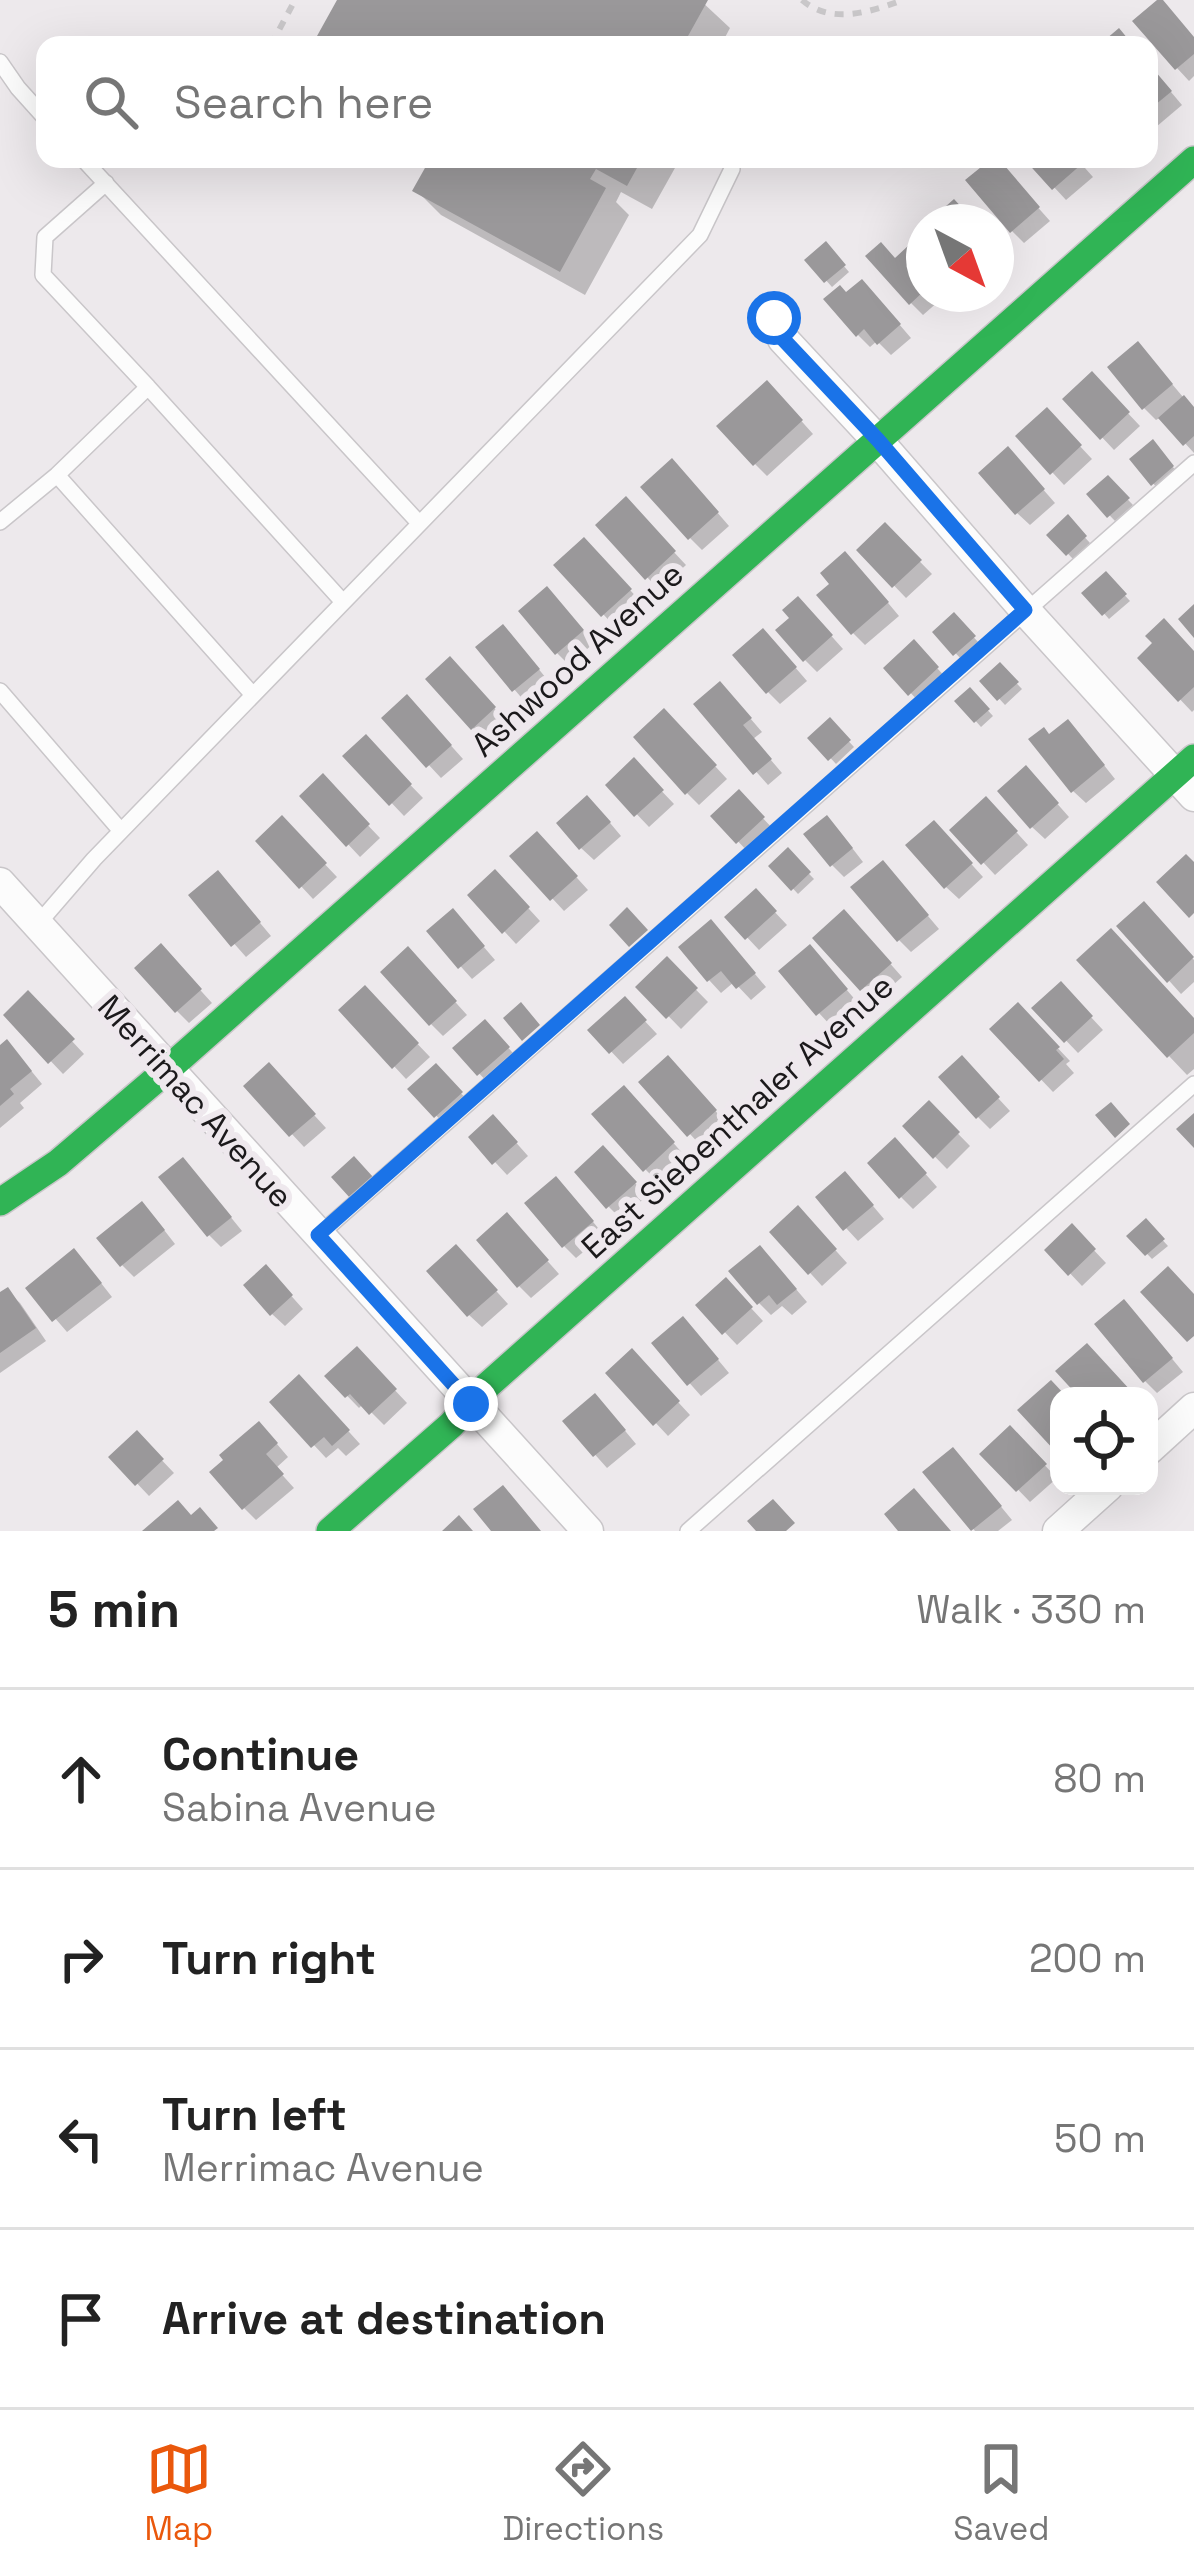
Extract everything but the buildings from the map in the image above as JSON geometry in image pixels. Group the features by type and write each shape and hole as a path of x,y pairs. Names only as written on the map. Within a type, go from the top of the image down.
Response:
{"street":[{"name":"Ashwood Avenue","path":"0,1202 58,1162 168,1069 1194,160"},
{"path":"774,318 783,339 1025,610 1188,776"},
{"name":"East Siebenthaler Avenue","path":"330,1531 451,1425 488,1385 1188,776"},
{"name":"Merrimac Avenue","path":"0,883 588,1531"},
{"path":"1158,1441 1194,1408"},
{"path":"1058,1531 1098,1495"}],"lane":[{"path":"0,62 36,108"},
{"path":"92,168 419,523"},
{"path":"37,926 121,832 700,235 732,169"},
{"path":"106,183 45,237 43,274 343,602"},
{"path":"0,522 148,387"},
{"path":"318,1235 1194,463"},
{"path":"56,475 253,695"},
{"path":"0,691 121,832"},
{"path":"688,1531 1194,1084"}],"path":[{"path":"276,36 296,0"},
{"path":"802,0 814,10 840,15 903,0"}],"traffic: fast":[{"path":"0,1202 58,1163 168,1069 1194,160"},
{"path":"330,1531 1194,758"}],"route":[{"path":"471,1404 318,1235 1025,610 783,339 774,318"}]}
